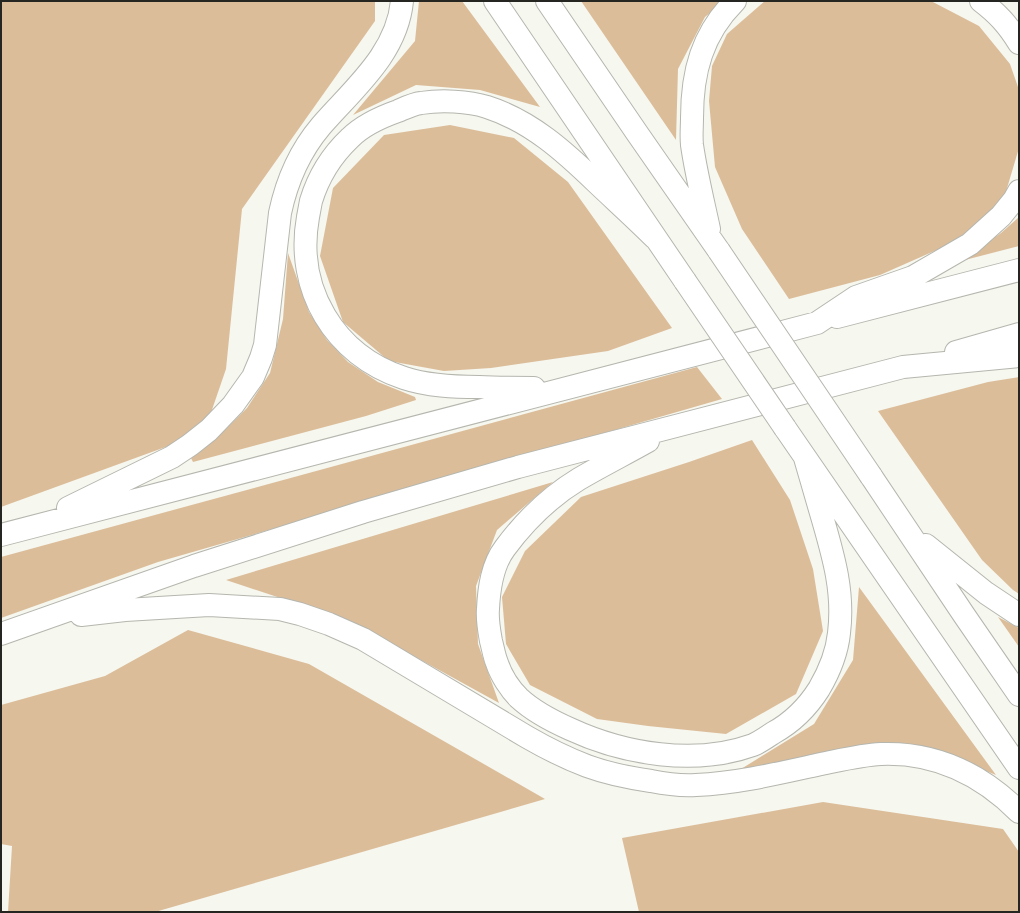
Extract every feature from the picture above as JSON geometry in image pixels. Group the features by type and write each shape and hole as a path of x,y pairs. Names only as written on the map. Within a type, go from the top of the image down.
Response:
{"highway":[{"path":"26,529 172,457 209,430 234,405 242,394 253,377 265,345 280,213 289,179 300,156 320,127 359,86 384,52 392,37 401,10 402,1"},
{"path":"495,1 684,281 1019,768"},
{"path":"547,1 636,133 715,245 1019,695"},
{"path":"715,245 692,144 693,88 700,58 706,41 714,26 735,1"},
{"path":"981,1 994,11 1011,29 1019,43"},
{"path":"561,389 448,387 429,384 405,378 380,368 365,360 345,343 327,320 318,305 309,278 305,250 311,201 321,176 330,161 350,137 368,124 386,115 419,103 463,103 486,107 527,124 546,138 579,166 655,238"},
{"path":"817,323 856,297 913,277 970,244 1001,216 1014,200 1019,191"},
{"path":"1,535 1019,270"},
{"path":"1,634 194,566 363,512 518,467 903,367 1019,334"},
{"path":"903,367 1019,356"},
{"path":"677,425 579,479 543,506 524,525 504,550 495,569 489,589 487,614 488,628 497,665 507,684 519,698 530,707 554,722 610,745 674,756 701,756 727,753 755,744 783,728 811,701 826,677 834,658 839,634 841,610 839,584 834,556 805,458"},
{"path":"910,532 986,593 1019,615"},
{"path":"42,619 125,610 209,605 280,609 330,624 363,640 552,751 588,766 629,778 667,784 715,784 754,778 856,757 880,754 898,754 937,761 973,776 1003,797 1019,812"}],"shaded area":[{"path":"1,1 375,1 375,21 242,209 226,369 204,433 1,507"},
{"path":"419,1 462,1 540,107 480,90 416,85 353,115 415,41"},
{"path":"581,1 724,1 705,17 678,69 676,140"},
{"path":"765,1 931,1 979,26 1010,64 1019,90 1019,148 1005,195 973,234 880,275 789,299 742,229 715,167 709,101 712,66 727,34"},
{"path":"450,125 514,138 568,182 672,328 608,351 491,368 444,371 389,361 343,322 320,256 333,188 384,135"},
{"path":"1019,217 1019,246 961,261 1001,233"},
{"path":"288,253 309,312 327,340 348,362 378,382 415,397 416,400 366,416 193,462 191,458 220,435 247,408 270,373 283,319"},
{"path":"697,367 722,399 158,562 1,618 1,557"},
{"path":"1019,377 1019,594 982,560 878,411 988,382"},
{"path":"752,440 790,500 813,569 823,631 796,694 726,734 597,719 530,685 506,644 502,597 525,551 581,497"},
{"path":"553,482 497,530 476,586 478,644 499,703 350,621 226,580"},
{"path":"859,587 996,775 929,748 857,747 741,769 814,724 853,660"},
{"path":"998,617 1019,628 1019,647"},
{"path":"188,630 309,664 545,799 155,912 8,912 12,846 1,844 1,705 105,676"},
{"path":"823,802 1003,829 1019,852 1019,912 639,912 622,838"}]}
